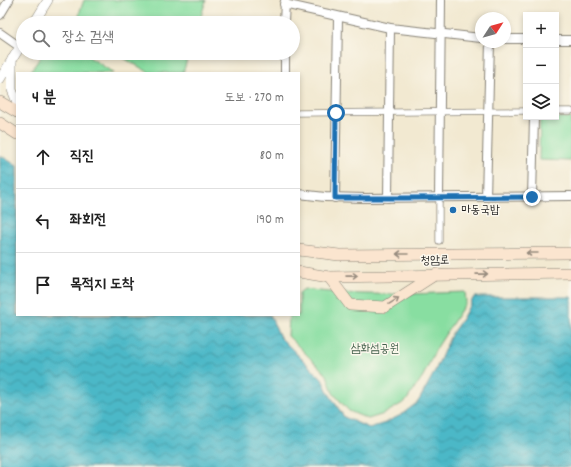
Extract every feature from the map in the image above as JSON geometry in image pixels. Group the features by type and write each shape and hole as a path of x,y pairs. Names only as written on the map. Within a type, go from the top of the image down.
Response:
{"main road":[{"path":"0,102 16,111"},
{"path":"0,123 16,133"},
{"name":"청암로","path":"300,250 339,255 571,253"},
{"name":"청암로","path":"300,272 329,276 571,272"},
{"path":"329,276 350,305 385,307 436,274"}],"street":[{"path":"0,15 9,0"},
{"path":"38,16 48,0"},
{"path":"439,241 441,0"},
{"path":"284,16 284,2 338,18 390,28 441,35 475,38"},
{"path":"335,198 338,18"},
{"path":"388,198 390,28"},
{"path":"0,33 16,41"},
{"path":"511,39 523,39"},
{"path":"559,40 571,40"},
{"path":"486,197 490,48"},
{"path":"0,79 16,52"},
{"path":"0,70 12,59"},
{"path":"12,59 12,90 16,100"},
{"path":"285,60 285,72"},
{"path":"300,113 523,111"},
{"path":"559,111 571,111"},
{"path":"532,197 534,120"},
{"path":"300,194 335,198 571,196"}],"green space":[{"path":"84,0 206,0 201,16 79,16"},
{"path":"38,60 94,60 112,72 33,72 31,71"},
{"path":"127,60 187,60 183,72 148,72"},
{"path":"559,118 571,118 571,161 539,160 540,120 559,120"},
{"name":"삼화섬공원","path":"304,289 324,292 364,294 465,292 466,302 436,349 423,376 406,401 384,414 368,419 349,411 333,393 327,375 288,336 289,316 300,316 300,292"}],"water":[{"path":"0,155 16,165 16,316 270,316 280,337 322,379 328,392 344,417 369,428 385,423 401,415 418,402 434,373 452,333 462,319 474,297 571,297 571,467 0,467"}],"place":[{"name":"마동국밥","path":"453,210"}],"route":[{"path":"336,113 335,198 532,197"}]}
